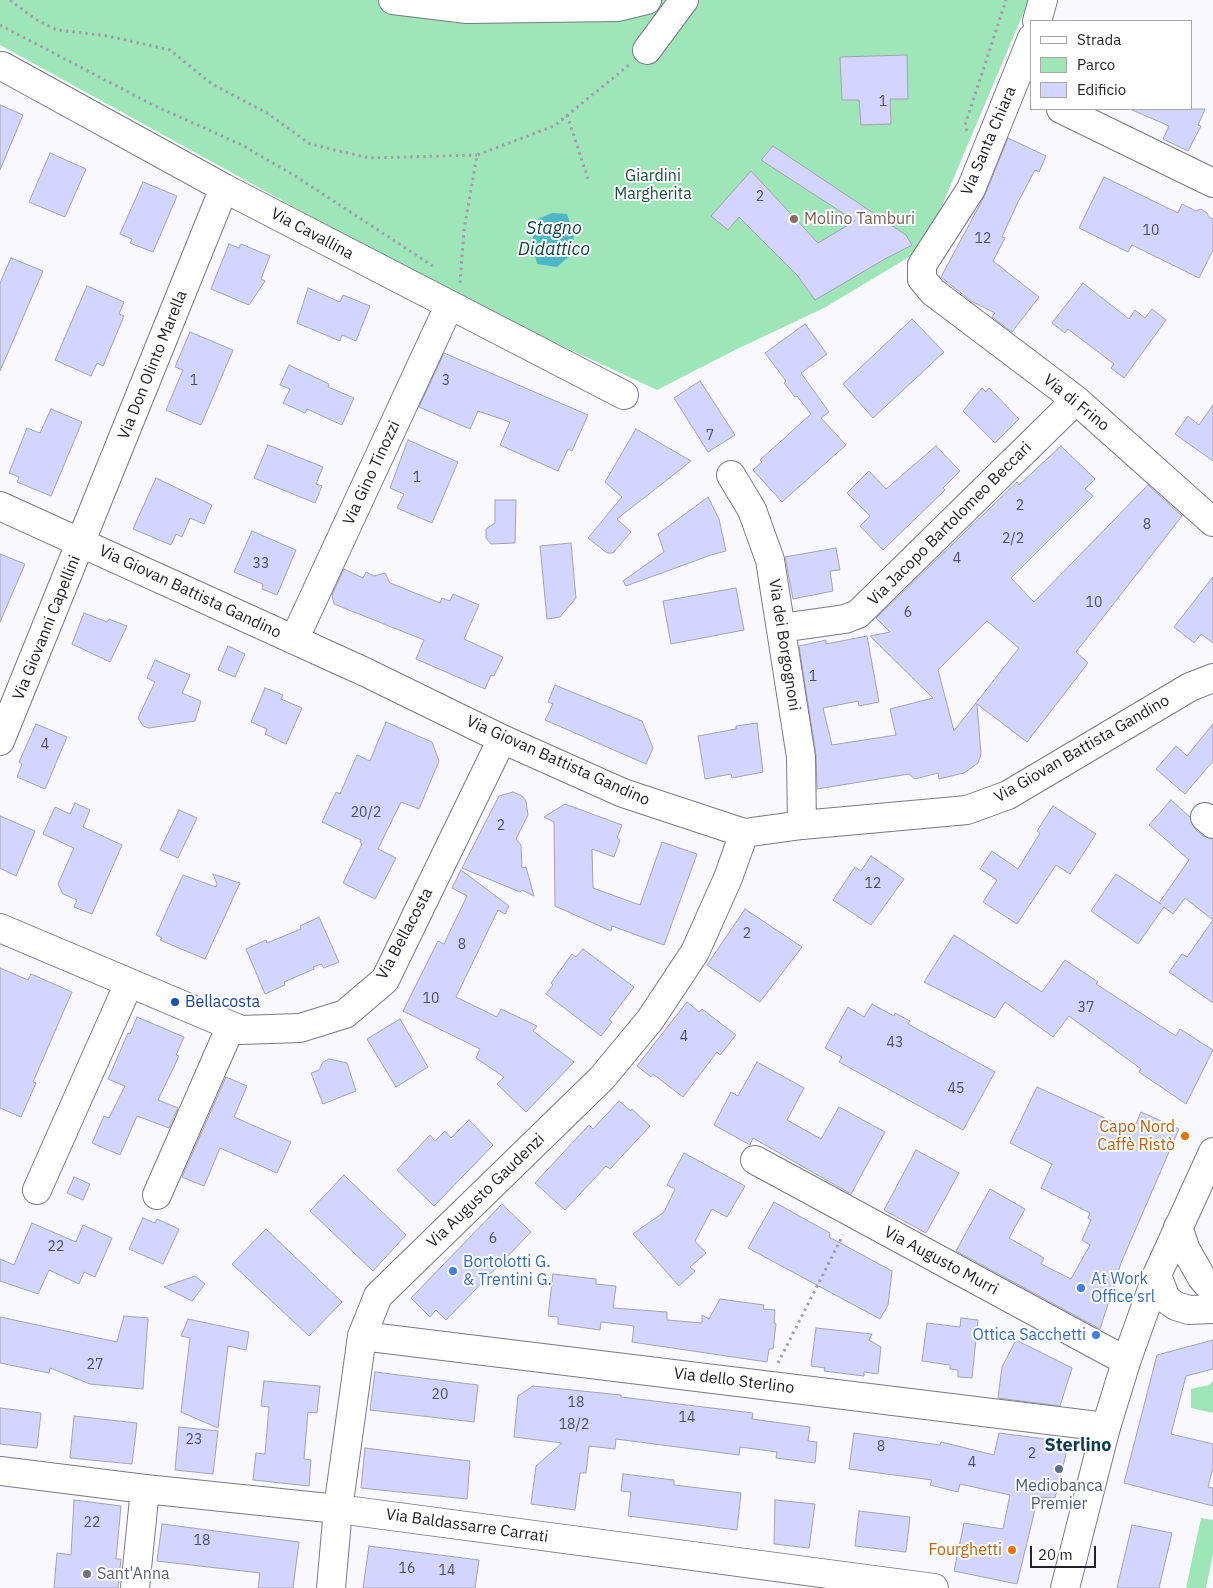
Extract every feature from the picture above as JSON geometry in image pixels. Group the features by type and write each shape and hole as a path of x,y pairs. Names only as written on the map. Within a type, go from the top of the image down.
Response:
{"street":[{"path":"393,0 467,9 618,7 647,0"},
{"path":"647,50 684,0"},
{"path":"1037,20 1042,0"},
{"name":"Via Santa Chiara","path":"933,292 922,279 922,265 971,189 1022,90 1016,80 1030,43"},
{"name":"Via Cavallina","path":"2,66 224,188 451,293 624,395"},
{"path":"1064,110 1213,183"},
{"name":"Via Don Olinto Marella","path":"82,542 224,188"},
{"name":"Via di Frino","path":"933,292 1076,400 1213,522"},
{"name":"Via Gino Tinozzi","path":"294,640 451,293"},
{"name":"Via Jacopo Bartolomeo Beccari","path":"781,628 845,619 858,614 1076,400"},
{"name":"Via dei Borgognoni","path":"731,475 752,510 770,560 801,757 802,825"},
{"name":"Via Giovan Battista Gandino","path":"0,506 365,672 502,739 623,794 744,833 802,825 967,810 1008,795 1190,687 1213,678"},
{"name":"Via Giovanni Capellini","path":"0,741 82,542"},
{"name":"Via Bellacosta","path":"0,928 241,1030 300,1028 345,1014 384,980 502,739"},
{"name":"Via Augusto Gaudenzi","path":"331,1588 338,1509 362,1336 378,1296 602,1078 650,1020 695,952 728,878 744,833"},
{"path":"37,1190 129,983"},
{"path":"157,1194 231,1026"},
{"path":"1065,1588 1106,1428 1127,1359 1157,1275 1213,1152"},
{"name":"Via Augusto Murri","path":"756,1160 1106,1350 1127,1359"},
{"path":"1178,1227 1186,1250 1202,1278 1213,1291"},
{"path":"1157,1275 1166,1299 1176,1306 1190,1310 1213,1309"},
{"name":"Via dello Sterlino","path":"362,1336 1106,1428"},
{"name":"Via Baldassarre Carrati","path":"0,1471 145,1489 338,1509 934,1588"},
{"path":"134,1588 145,1489"}],"path":[{"path":"10,0 35,19 57,30 108,36 170,50 212,84 267,113 310,144 369,158 477,154 554,126 647,50"},
{"path":"968,132 965,125 1006,0"},
{"path":"0,25 151,104 242,145 297,177 438,270"},
{"path":"567,116 588,179"},
{"path":"451,293 460,286 464,230 477,154"},
{"path":"766,1385 846,1230"}],"green space":[{"name":"Giardini Margherita","path":"0,0 1029,0 924,248 824,308 735,350 657,390 461,299 0,45"},
{"path":"1213,1381 1213,1413 1191,1408 1191,1389 1209,1385"},
{"path":"1201,1518 1213,1520 1213,1554 1206,1588 1186,1588"}],"water":[{"name":"Stagno Didattico","path":"552,213 567,214 574,234 572,254 557,267 537,264 532,241 538,219"}],"building":[{"path":"907,55 908,99 890,99 891,124 861,125 859,100 842,100 840,57"},
{"path":"0,105 23,115 0,170"},
{"path":"1205,109 1198,125 1201,126 1188,151 1163,139 1169,126 1132,110"},
{"path":"1008,138 1046,156 1039,172 1035,170 1017,204 1002,237 1005,238 993,261 1039,297 1012,332 992,317 995,313 971,301 941,277 985,195"},
{"path":"773,146 906,235 912,245 815,300 797,275 739,217 728,230 711,216 751,171 818,243 855,221 761,160"},
{"path":"50,153 86,169 65,217 29,202"},
{"path":"1104,177 1178,213 1182,204 1196,211 1201,209 1213,219 1213,250 1199,278 1132,245 1128,252 1079,228"},
{"path":"143,182 177,196 153,252 130,243 132,239 120,234"},
{"path":"229,244 239,248 241,244 270,256 261,279 265,281 249,305 211,289"},
{"path":"11,258 43,271 0,371 0,283"},
{"path":"1083,283 1129,319 1135,310 1145,318 1152,309 1166,320 1124,378 1111,368 1114,364 1068,329 1065,333 1052,323"},
{"path":"87,286 124,302 119,314 124,316 103,366 97,363 91,376 55,360"},
{"path":"308,288 340,302 343,295 370,306 356,341 342,335 340,341 297,323"},
{"path":"912,319 944,352 873,418 843,384"},
{"path":"805,324 827,354 801,373 829,412 821,418 846,445 782,502 753,470 762,462 760,460 811,414 784,383 786,381 765,353"},
{"path":"190,332 233,350 201,425 166,410 183,370 175,367"},
{"path":"444,353 588,415 572,451 568,449 558,471 500,445 510,422 478,411 470,429 419,407"},
{"path":"289,365 329,384 328,387 354,398 342,425 307,409 305,413 283,403 290,389 280,385"},
{"path":"700,381 735,435 708,452 674,398"},
{"path":"982,388 986,392 989,388 1019,419 995,443 963,411"},
{"path":"1213,405 1213,461 1175,434 1188,416 1199,425"},
{"path":"51,409 82,422 51,496 17,482 19,477 9,473 27,428 40,433"},
{"path":"636,429 691,461 617,519 631,532 613,553 607,553 588,538 622,497 605,482"},
{"path":"408,440 458,462 432,523 397,508 404,494 390,488"},
{"path":"268,445 323,467 316,484 322,486 315,503 254,478"},
{"path":"936,446 960,471 943,488 945,490 883,550 860,526 870,516 847,493 869,471 886,489"},
{"path":"1061,446 1095,479 1085,489 1093,496 1011,578 1034,602 1148,485 1182,516 1076,652 1088,663 1027,742 977,704 981,754 978,763 964,773 939,779 938,773 915,779 909,774 817,789 816,755 799,646 826,640 826,644 867,636 879,702 859,706 858,701 823,708 832,745 896,735 890,709 933,698 870,636 890,632 876,618 1017,482 1019,485","holes":["987,621 1019,648 954,731 938,670"]},
{"path":"156,478 212,505 204,524 190,518 182,537 176,534 171,545 133,529"},
{"path":"708,497 719,519 726,551 626,586 623,581 664,552 658,534"},
{"path":"495,500 516,500 515,543 491,544 486,538 486,529 495,523"},
{"path":"252,531 296,550 277,595 262,589 263,584 234,572"},
{"path":"571,543 576,598 560,617 547,619 540,546"},
{"path":"836,548 840,570 830,571 833,591 793,599 785,557"},
{"path":"0,554 25,564 0,622"},
{"path":"344,569 363,578 366,572 374,576 385,573 390,583 440,603 442,598 450,601 453,594 479,605 464,639 503,657 494,676 491,675 485,689 416,659 424,640 334,604 332,595"},
{"path":"1213,577 1213,643 1201,634 1194,643 1174,627"},
{"path":"736,588 744,630 671,644 663,601"},
{"path":"84,613 107,622 109,619 127,626 110,662 72,644"},
{"path":"228,646 245,654 235,677 218,670"},
{"path":"155,660 190,675 182,693 201,701 195,721 149,728 143,726 138,718 155,682 147,678"},
{"path":"555,685 642,721 653,748 646,764 545,720 553,704 548,702"},
{"path":"265,688 283,695 281,699 302,708 286,744 265,734 267,729 251,722"},
{"path":"386,722 432,742 439,761 419,809 401,802 378,849 396,858 375,899 343,883 362,844 361,840 322,822 336,792 340,794 357,755 370,761"},
{"path":"757,723 763,772 732,778 731,774 705,779 698,736 736,729 736,726"},
{"path":"36,724 67,737 45,789 17,777 22,764 19,762"},
{"path":"1213,724 1213,761 1185,794 1156,769 1176,746 1187,756"},
{"path":"513,792 522,796 526,801 528,815 516,839 521,845 522,868 526,867 534,896 462,868 499,796"},
{"path":"1171,800 1190,817 1195,829 1203,836 1213,839 1213,920 1185,898 1173,914 1164,907 1138,944 1091,911 1116,874 1159,903 1189,860 1149,825"},
{"path":"75,803 90,810 83,827 122,845 92,914 74,907 77,900 63,894 58,884 74,848 43,834 55,807 70,814"},
{"path":"565,804 622,825 617,838 620,840 614,857 592,849 593,888 640,905 662,842 697,854 664,945 612,926 611,931 555,906 554,822 544,817"},
{"path":"1053,806 1096,834 1070,874 1056,865 1017,924 983,902 997,880 980,869 992,851 1018,869 1040,833 1037,831"},
{"path":"179,810 197,818 178,858 160,850"},
{"path":"0,816 35,831 16,876 0,868"},
{"path":"871,856 904,879 871,925 833,900 855,867 861,871"},
{"path":"461,870 509,906 505,914 498,910 456,997 497,1017 501,1009 537,1026 533,1031 574,1062 526,1112 497,1084 504,1077 476,1058 480,1049 403,1011 438,941 444,944 467,896 452,888"},
{"path":"213,874 240,883 205,959 160,940 162,938 156,935 183,875 216,887 217,884"},
{"path":"745,909 802,947 760,1002 707,965"},
{"path":"319,917 339,962 324,968 321,964 313,967 314,969 284,982 285,985 265,994 246,949 266,940 267,943 301,929 300,926"},
{"path":"1213,920 1213,1003 1169,972 1182,954 1187,957"},
{"path":"954,935 1042,992 1065,960 1098,982 1096,984 1176,1036 1180,1029 1213,1050 1186,1104 1139,1072 1141,1069 1069,1016 1053,1037 1005,1002 995,1018 924,982"},
{"path":"583,949 634,987 609,1020 612,1022 601,1036 546,994 553,985 551,983 572,954 576,957"},
{"path":"0,968 28,980 31,974 72,992 33,1082 36,1083 21,1117 0,1108"},
{"path":"687,1002 699,1012 702,1009 736,1035 720,1055 717,1052 683,1097 653,1074 651,1077 637,1066"},
{"path":"872,1004 894,1016 895,1013 910,1021 908,1024 995,1072 963,1130 839,1062 842,1057 825,1048 848,1007 864,1017"},
{"path":"137,1017 184,1037 176,1055 179,1056 158,1100 178,1108 169,1128 137,1116 120,1155 92,1143 104,1116 109,1118 125,1086 108,1079"},
{"path":"400,1019 428,1067 396,1087 367,1039"},
{"path":"329,1059 347,1063 356,1091 323,1104 311,1073 319,1070 323,1062"},
{"path":"757,1062 804,1088 787,1120 821,1139 839,1107 885,1132 851,1194 753,1138 750,1145 714,1125 731,1092 738,1096"},
{"path":"226,1077 247,1086 234,1117 291,1142 277,1173 220,1148 204,1186 182,1177"},
{"path":"1037,1087 1133,1131 1141,1112 1179,1129 1121,1263 1100,1329 956,1251 990,1189 1025,1209 1009,1238 1044,1258 1041,1264 1071,1279 1090,1245 1082,1240 1091,1220 1088,1218 1090,1213 1041,1188 1052,1164 1010,1143"},
{"path":"619,1101 631,1111 632,1109 650,1126 610,1169 606,1166 565,1210 535,1183 589,1125 593,1129"},
{"path":"469,1120 493,1145 434,1206 397,1170 430,1135 435,1141 445,1131 451,1138"},
{"path":"916,1150 959,1173 926,1233 884,1210"},
{"path":"684,1153 745,1186 727,1217 712,1209 695,1241 706,1253 690,1267 695,1271 679,1286 633,1234 664,1212 675,1189 667,1185"},
{"path":"344,1175 406,1235 373,1271 310,1211"},
{"path":"74,1177 90,1184 83,1200 67,1193"},
{"path":"774,1202 830,1233 829,1237 892,1271 888,1305 880,1319 748,1248"},
{"path":"502,1204 531,1232 446,1320 436,1310 430,1317 411,1298"},
{"path":"143,1218 155,1223 157,1219 179,1229 163,1264 129,1249"},
{"path":"32,1223 76,1242 83,1225 112,1238 95,1277 84,1272 79,1284 49,1270 38,1294 0,1281 0,1259 14,1265"},
{"path":"266,1229 342,1302 309,1336 232,1264"},
{"path":"553,1274 596,1279 596,1284 616,1286 613,1308 667,1312 667,1320 702,1323 702,1315 709,1319 720,1299 764,1305 763,1309 775,1310 774,1323 776,1324 773,1349 769,1349 767,1362 632,1342 634,1326 601,1322 600,1330 558,1324 558,1317 548,1316"},
{"path":"195,1276 205,1284 192,1301 164,1287"},
{"path":"124,1316 148,1318 143,1389 90,1384 50,1368 49,1373 0,1363 0,1317 117,1342"},
{"path":"961,1318 978,1320 972,1378 958,1377 958,1370 950,1369 950,1365 922,1361 927,1323 960,1327"},
{"path":"188,1319 249,1332 246,1350 228,1346 218,1428 181,1412 190,1338 181,1336"},
{"path":"816,1328 872,1334 869,1340 881,1347 878,1374 864,1372 864,1376 824,1371 825,1368 811,1366"},
{"path":"1016,1340 1072,1368 1060,1406 998,1398 1002,1367"},
{"path":"1213,1340 1213,1369 1186,1376 1171,1434 1213,1444 1213,1468 1208,1487 1213,1488 1213,1506 1124,1483 1157,1355"},
{"path":"375,1372 478,1385 474,1422 370,1410"},
{"path":"264,1381 320,1386 317,1413 308,1412 304,1459 311,1460 309,1486 253,1480 256,1453 265,1454 269,1407 261,1406"},
{"path":"533,1386 621,1395 621,1397 753,1413 752,1419 810,1427 808,1441 817,1442 815,1463 776,1458 777,1452 740,1447 739,1455 616,1439 615,1449 589,1446 586,1473 580,1473 575,1510 531,1504 536,1466 562,1443 514,1437 518,1396"},
{"path":"0,1408 41,1413 37,1448 0,1444"},
{"path":"74,1416 137,1423 132,1464 70,1458"},
{"path":"179,1427 218,1431 213,1474 175,1470"},
{"path":"854,1433 940,1445 941,1442 994,1455 999,1433 1069,1442 1055,1498 1038,1497 1017,1584 954,1571 964,1523 1003,1529 1010,1495 960,1484 958,1492 930,1485 932,1480 849,1469"},
{"path":"365,1448 470,1461 467,1499 361,1488"},
{"path":"623,1474 674,1480 674,1485 741,1493 737,1530 628,1516 631,1492 621,1491"},
{"name":"Sant'Anna","path":"74,1500 121,1506 116,1559 121,1559 118,1588 54,1588 57,1553 71,1555"},
{"path":"775,1500 815,1504 809,1548 774,1544"},
{"path":"859,1511 910,1517 906,1552 855,1546"},
{"path":"162,1524 299,1542 293,1588 258,1588 260,1573 157,1561"},
{"path":"1132,1525 1172,1533 1159,1588 1117,1588"},
{"path":"369,1546 479,1560 475,1588 363,1588"}],"place":[{"name":"Molino Tamburi","path":"794,219"},
{"name":"Bellacosta","path":"175,1002"},
{"name":"Capo Nord Caffè Ristò","path":"1185,1136"},
{"name":"Bortolotti G. & Trentini G.","path":"453,1271"},
{"name":"At Work Office srl","path":"1081,1288"},
{"name":"Ottica Sacchetti","path":"1096,1335"},
{"name":"Mediobanca Premier","path":"1059,1469"},
{"name":"Fourghetti","path":"1012,1550"},
{"name":"Sant'Anna","path":"87,1574"}],"district":[{"name":"Sterlino","path":"1078,1446"}]}
